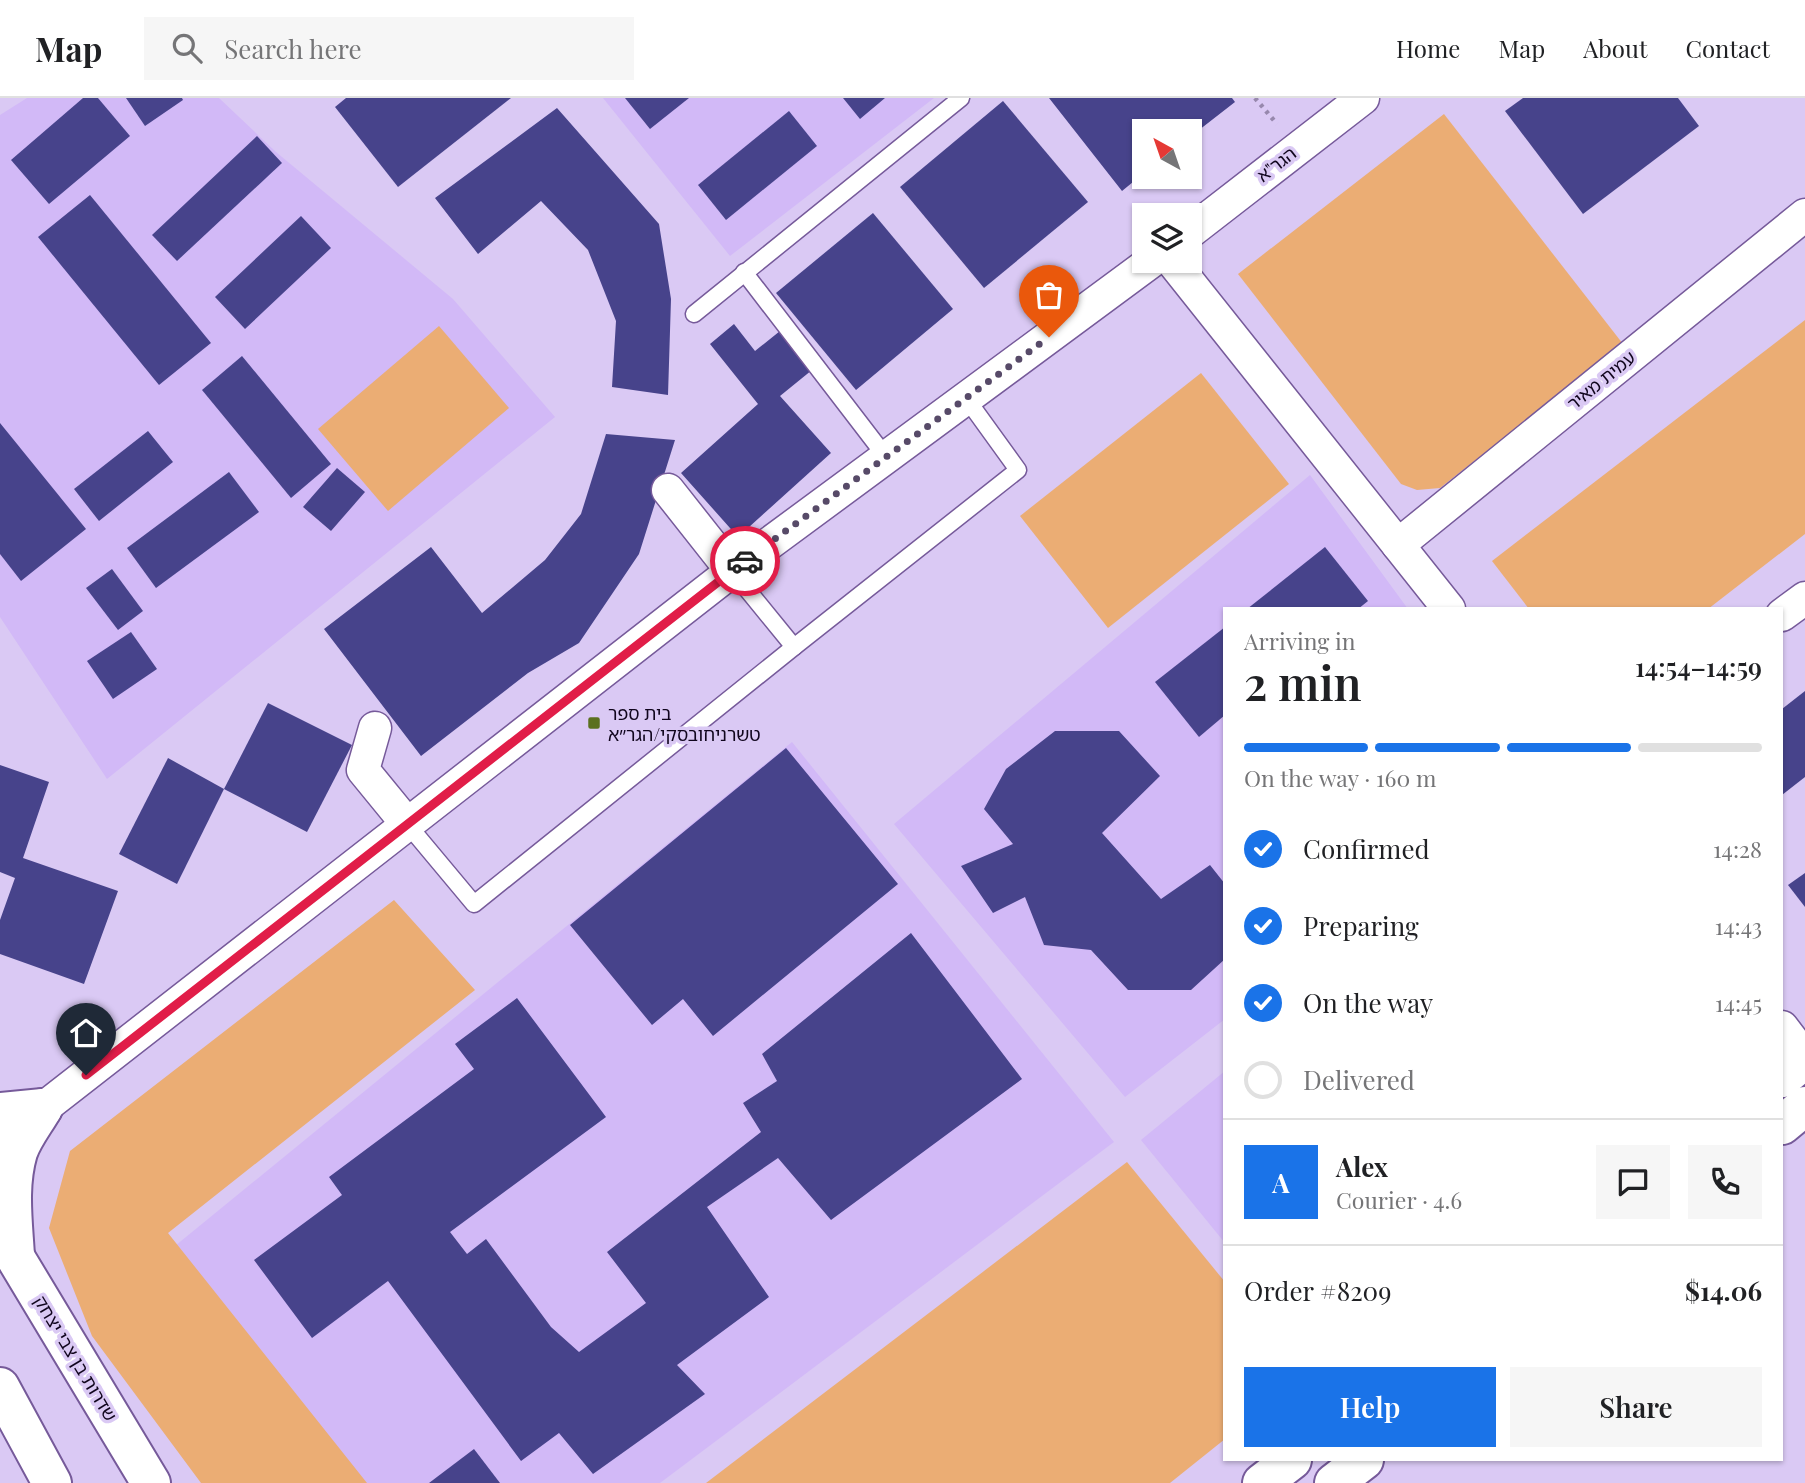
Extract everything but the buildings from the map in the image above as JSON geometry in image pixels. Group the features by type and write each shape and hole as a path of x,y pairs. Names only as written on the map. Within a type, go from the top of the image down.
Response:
{"main road":[{"path":"1783,1077 1805,1058"},
{"path":"1783,1124 1805,1106"},
{"path":"0,1112 43,1108"},
{"path":"8,1244 12,1186 19,1150 43,1108"},
{"name":"שדרות בן צבי יצחק","path":"8,1244 151,1483"},
{"path":"0,1387 52,1483"},
{"path":"1262,1483 1291,1461"},
{"path":"1334,1483 1363,1461"}],"street":[{"name":"הגר\"א","path":"1202,223 1363,98"},
{"name":"עמית מאיר","path":"1398,545 1805,215"},
{"path":"0,1142 732,571 1136,273"},
{"path":"1182,273 1447,607"},
{"path":"668,490 732,571"},
{"path":"1783,614 1805,598"},
{"path":"375,728 363,770 408,825"},
{"path":"1783,1028 1805,1058"}],"lane":[{"path":"694,314 961,98"},
{"path":"744,272 886,457"},
{"path":"408,825 474,904 1018,470 966,398"},
{"path":"732,571 794,647"}],"shaded area":[{"path":"27,98 219,98 276,152 453,299 555,417 107,779 0,617 0,115"},
{"path":"603,98 934,98 730,256"},
{"path":"1444,114 1623,344 1440,488 1417,490 1401,484 1238,274"},
{"path":"1805,320 1805,534 1711,607 1527,607 1492,561"},
{"path":"439,326 509,408 388,511 318,429"},
{"path":"1201,373 1289,484 1108,628 1020,516"},
{"path":"1310,475 1407,607 1223,607 1223,1021 1125,1097 894,824"},
{"path":"792,742 1114,1142 660,1483 314,1483 148,1268"},
{"path":"394,900 475,990 168,1233 367,1483 201,1483 92,1336 49,1228 70,1151"},
{"path":"1223,1073 1223,1241 1141,1140"},
{"path":"1127,1162 1223,1280 1223,1441 1170,1483 706,1483"}],"way so far":[{"path":"745,561 1049,337"}],"place":[{"name":"בית ספר טשרניחובסקי/הגר״א","path":"594,723"}],"route":[{"path":"86,1075 745,561"}]}
